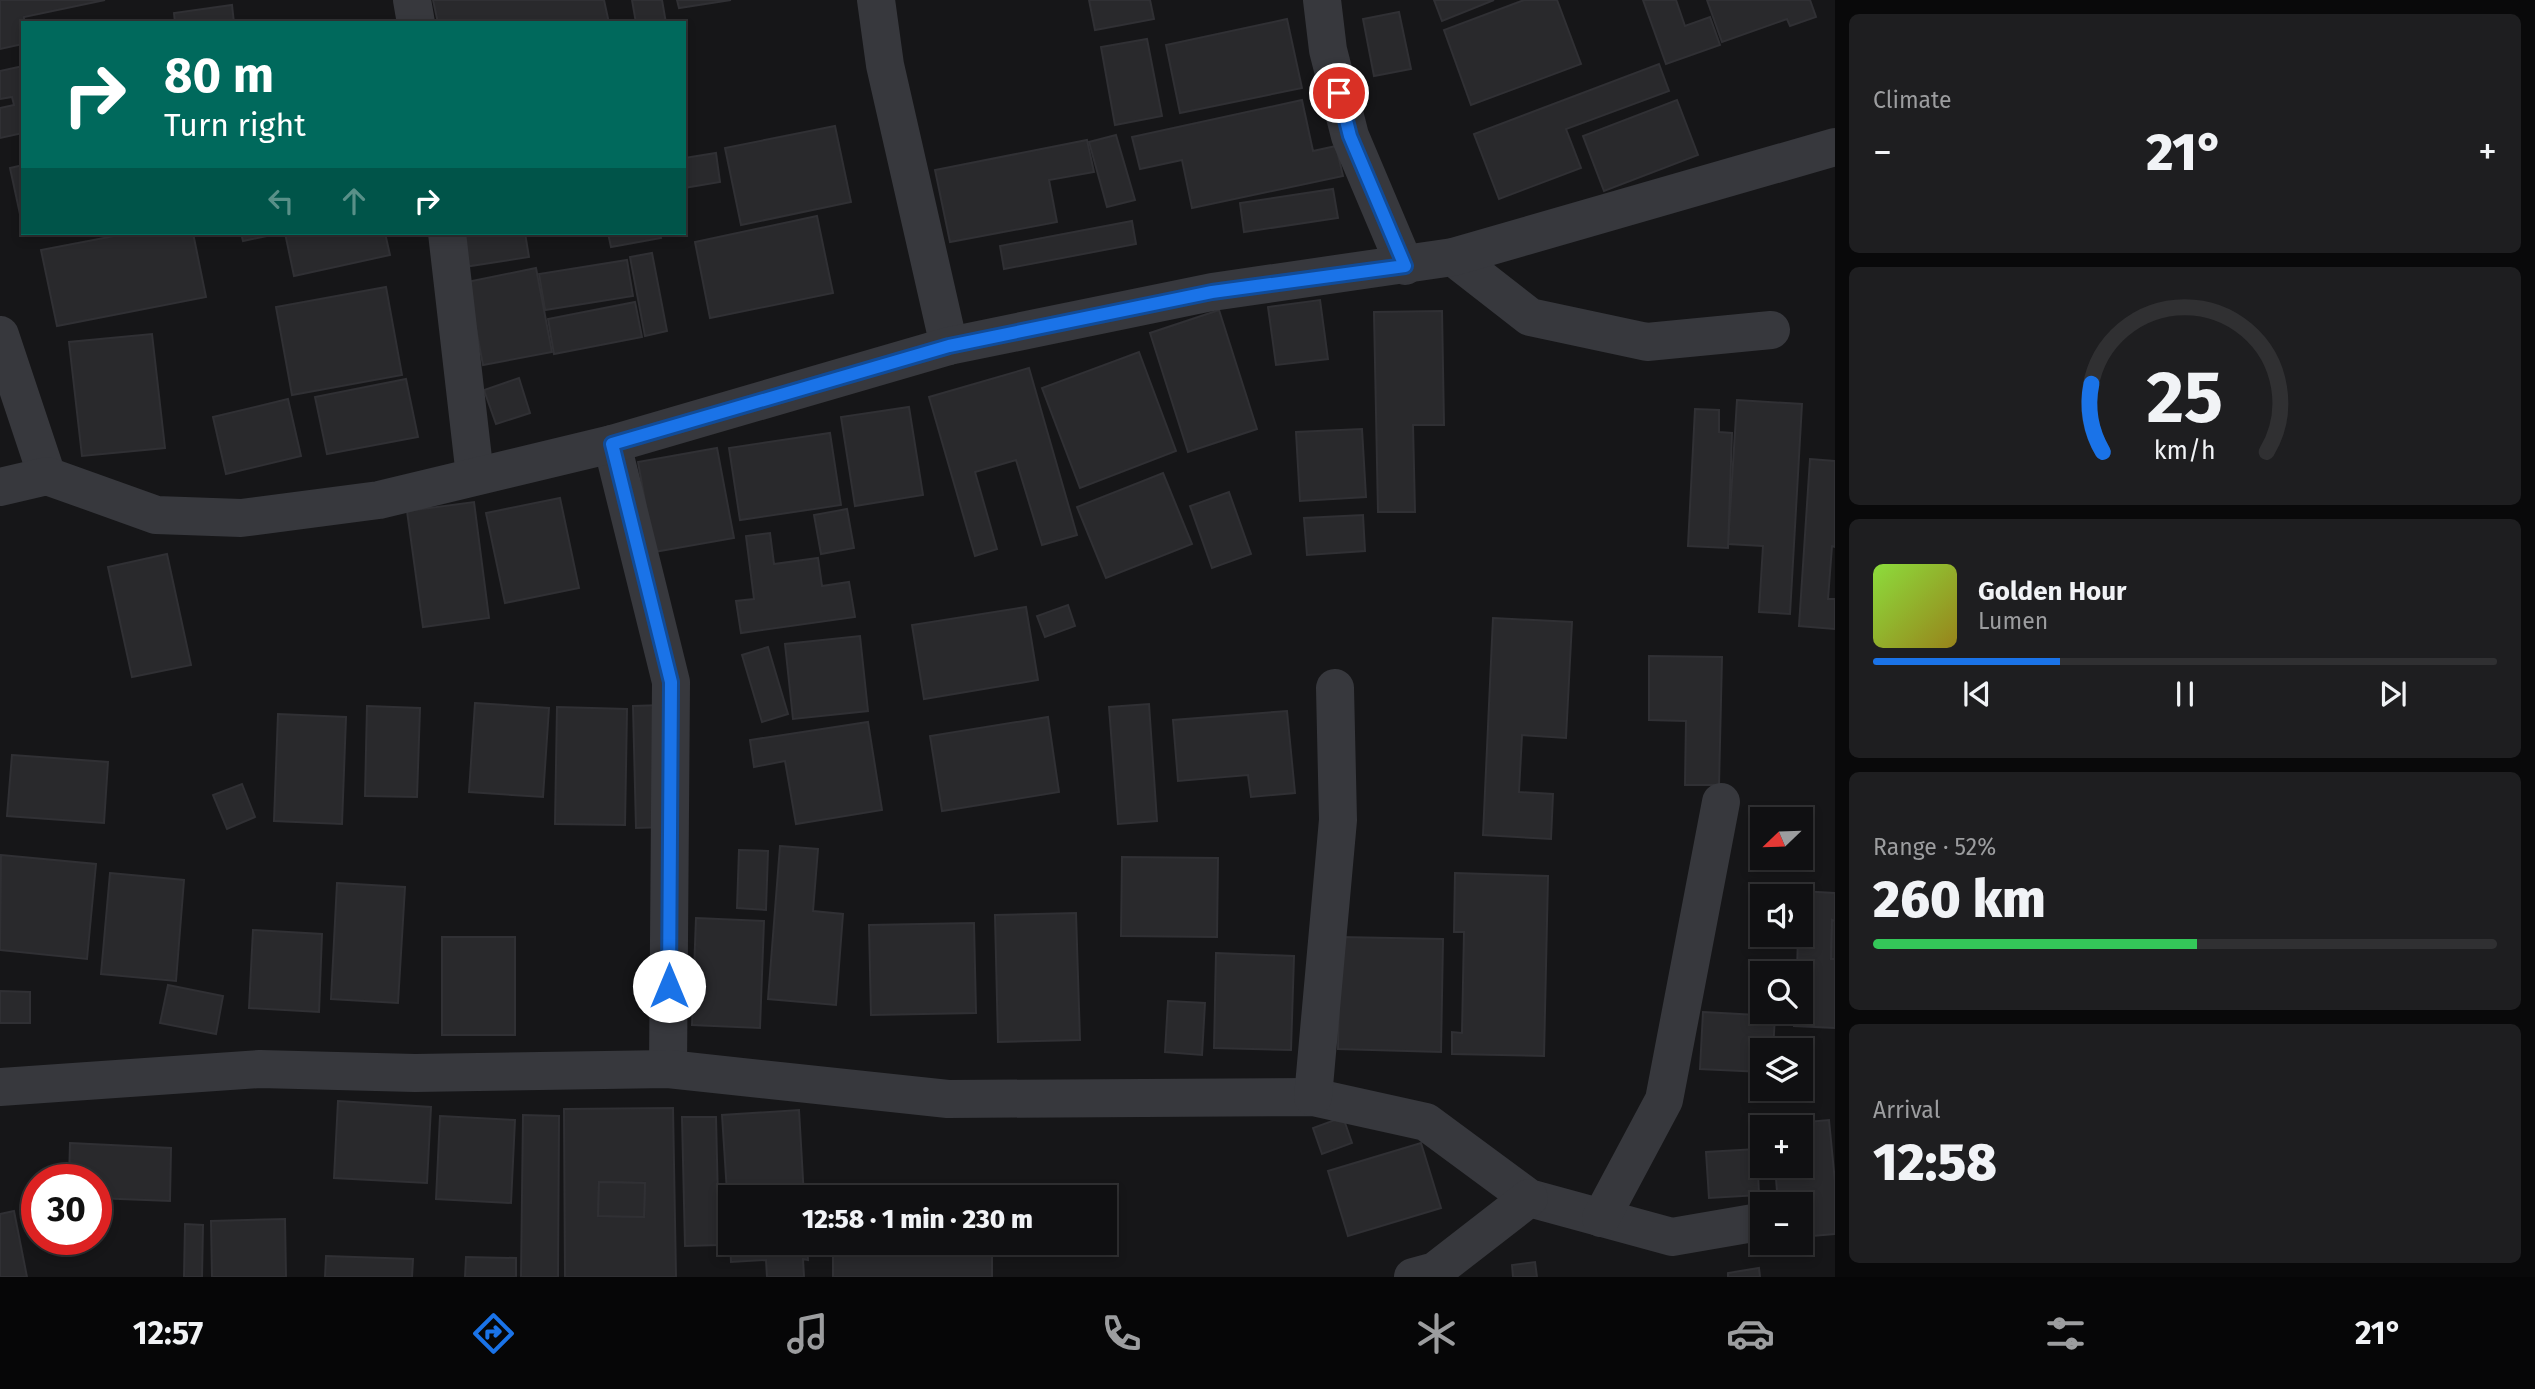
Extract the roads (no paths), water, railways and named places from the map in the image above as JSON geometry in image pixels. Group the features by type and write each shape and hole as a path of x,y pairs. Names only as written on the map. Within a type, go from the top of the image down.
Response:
{"street":[{"path":"412,0 416,21"},
{"path":"876,0 885,65 949,346"},
{"path":"1322,0 1328,50 1350,136 1405,266"},
{"path":"0,487 47,476 156,515 241,518 379,500 612,444 949,346 1212,292 1453,257 1835,148"},
{"path":"447,235 475,476"},
{"path":"1453,257 1530,317 1647,342 1771,330"},
{"path":"0,335 47,476"},
{"path":"612,444 671,682 668,1069"},
{"path":"1314,1097 1338,820 1335,688"},
{"path":"1601,1218 1664,1100 1721,802"},
{"path":"0,1087 260,1069 415,1073 668,1069 948,1099 1314,1097 1426,1122 1529,1198 1672,1237 1750,1224"},
{"path":"1413,1277 1435,1271 1529,1198"}]}
